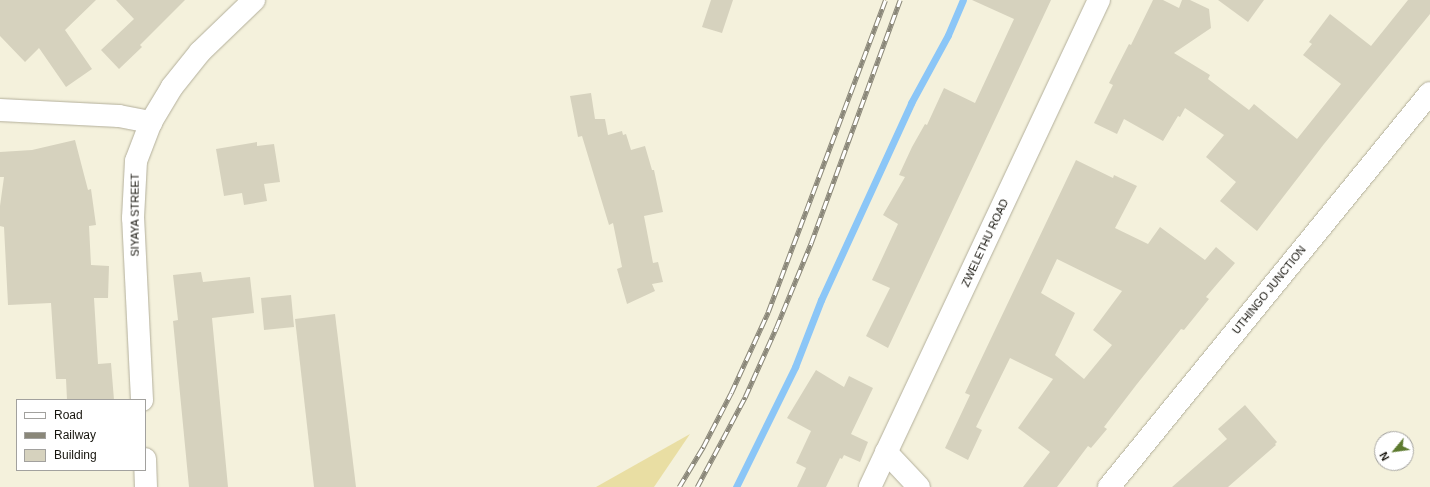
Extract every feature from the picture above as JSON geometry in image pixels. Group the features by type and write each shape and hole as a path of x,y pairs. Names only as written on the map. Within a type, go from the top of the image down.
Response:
{"street":[{"name":"SIYAYA STREET","path":"142,399 133,218 136,161 150,122 172,87 200,52 254,0"},
{"name":"ZWELETHU ROAD","path":"870,487 1099,0"},
{"name":"UTHINGO JUNCTION","path":"1109,487 1430,93"},
{"path":"0,110 119,116 150,122"},
{"path":"886,452 919,487"},
{"path":"145,471 146,487"}],"shaded area":[{"path":"690,434 654,487 596,487"}],"building":[{"path":"0,0 96,0 65,30 92,69 66,87 39,48 25,62 0,36"},
{"path":"116,0 185,0 140,45 142,47 119,69 101,50 134,19"},
{"path":"711,0 733,0 722,33 702,27"},
{"path":"972,0 1051,0 888,348 866,336 890,288 872,280 898,224 883,215 905,177 899,175 912,147 925,124 927,125 944,88 975,103 1014,19"},
{"path":"1153,0 1163,0 1179,8 1182,0 1190,0 1209,9 1211,28 1174,53 1210,75 1208,79 1249,110 1254,104 1297,139 1341,84 1303,55 1312,44 1309,42 1330,14 1371,46 1408,0 1430,0 1430,14 1324,144 1257,231 1220,201 1236,182 1206,157 1224,135 1185,108 1180,117 1178,116 1163,141 1124,119 1117,134 1094,123 1113,85 1109,83 1129,44 1131,45"},
{"path":"1218,0 1264,0 1248,22"},
{"path":"591,93 595,119 605,119 608,135 622,131 623,135 626,134 631,150 645,146 652,170 654,170 663,212 644,216 653,263 658,262 663,282 652,284 655,291 627,304 617,269 622,267 613,223 609,225 582,136 578,137 570,96"},
{"path":"75,140 88,190 91,189 96,225 89,226 91,265 109,266 108,298 94,298 98,364 111,363 114,399 67,399 66,379 56,379 51,303 8,305 4,227 0,226 0,206 4,177 0,177 0,152 32,150"},
{"path":"257,142 257,146 274,144 280,182 264,184 267,201 244,205 242,193 224,196 216,149"},
{"path":"1076,160 1113,178 1114,175 1137,186 1115,228 1148,244 1160,227 1205,260 1216,247 1235,263 1206,297 1209,299 1184,330 1181,329 1137,384 1104,427 1107,429 1091,448 1088,446 1057,487 1023,487 1050,452 1018,428 1053,379 1010,358 976,427 982,430 968,460 945,448 970,395 965,393","holes":["1057,259 1122,291 1093,330 1112,345 1084,379 1055,355 1075,313 1041,293"]},
{"path":"201,272 203,282 250,277 254,313 212,318 228,487 189,487 173,321 178,320 173,275"},
{"path":"291,295 294,327 264,330 261,298"},
{"path":"335,314 356,487 314,487 295,319"},
{"path":"816,370 844,387 849,376 873,388 851,434 868,442 860,462 844,455 842,459 840,458 826,487 797,487 806,468 796,463 811,431 787,418"},
{"path":"1245,405 1277,442 1275,444 1276,445 1228,487 1172,487 1227,439 1218,429"}],"waterway":[{"path":"736,487 795,367 821,300 911,103 948,35 963,0"}],"railway":[{"path":"679,487 703,447 731,393 768,312 885,0"},
{"path":"697,487 745,397 776,328 811,243 900,0"}]}
